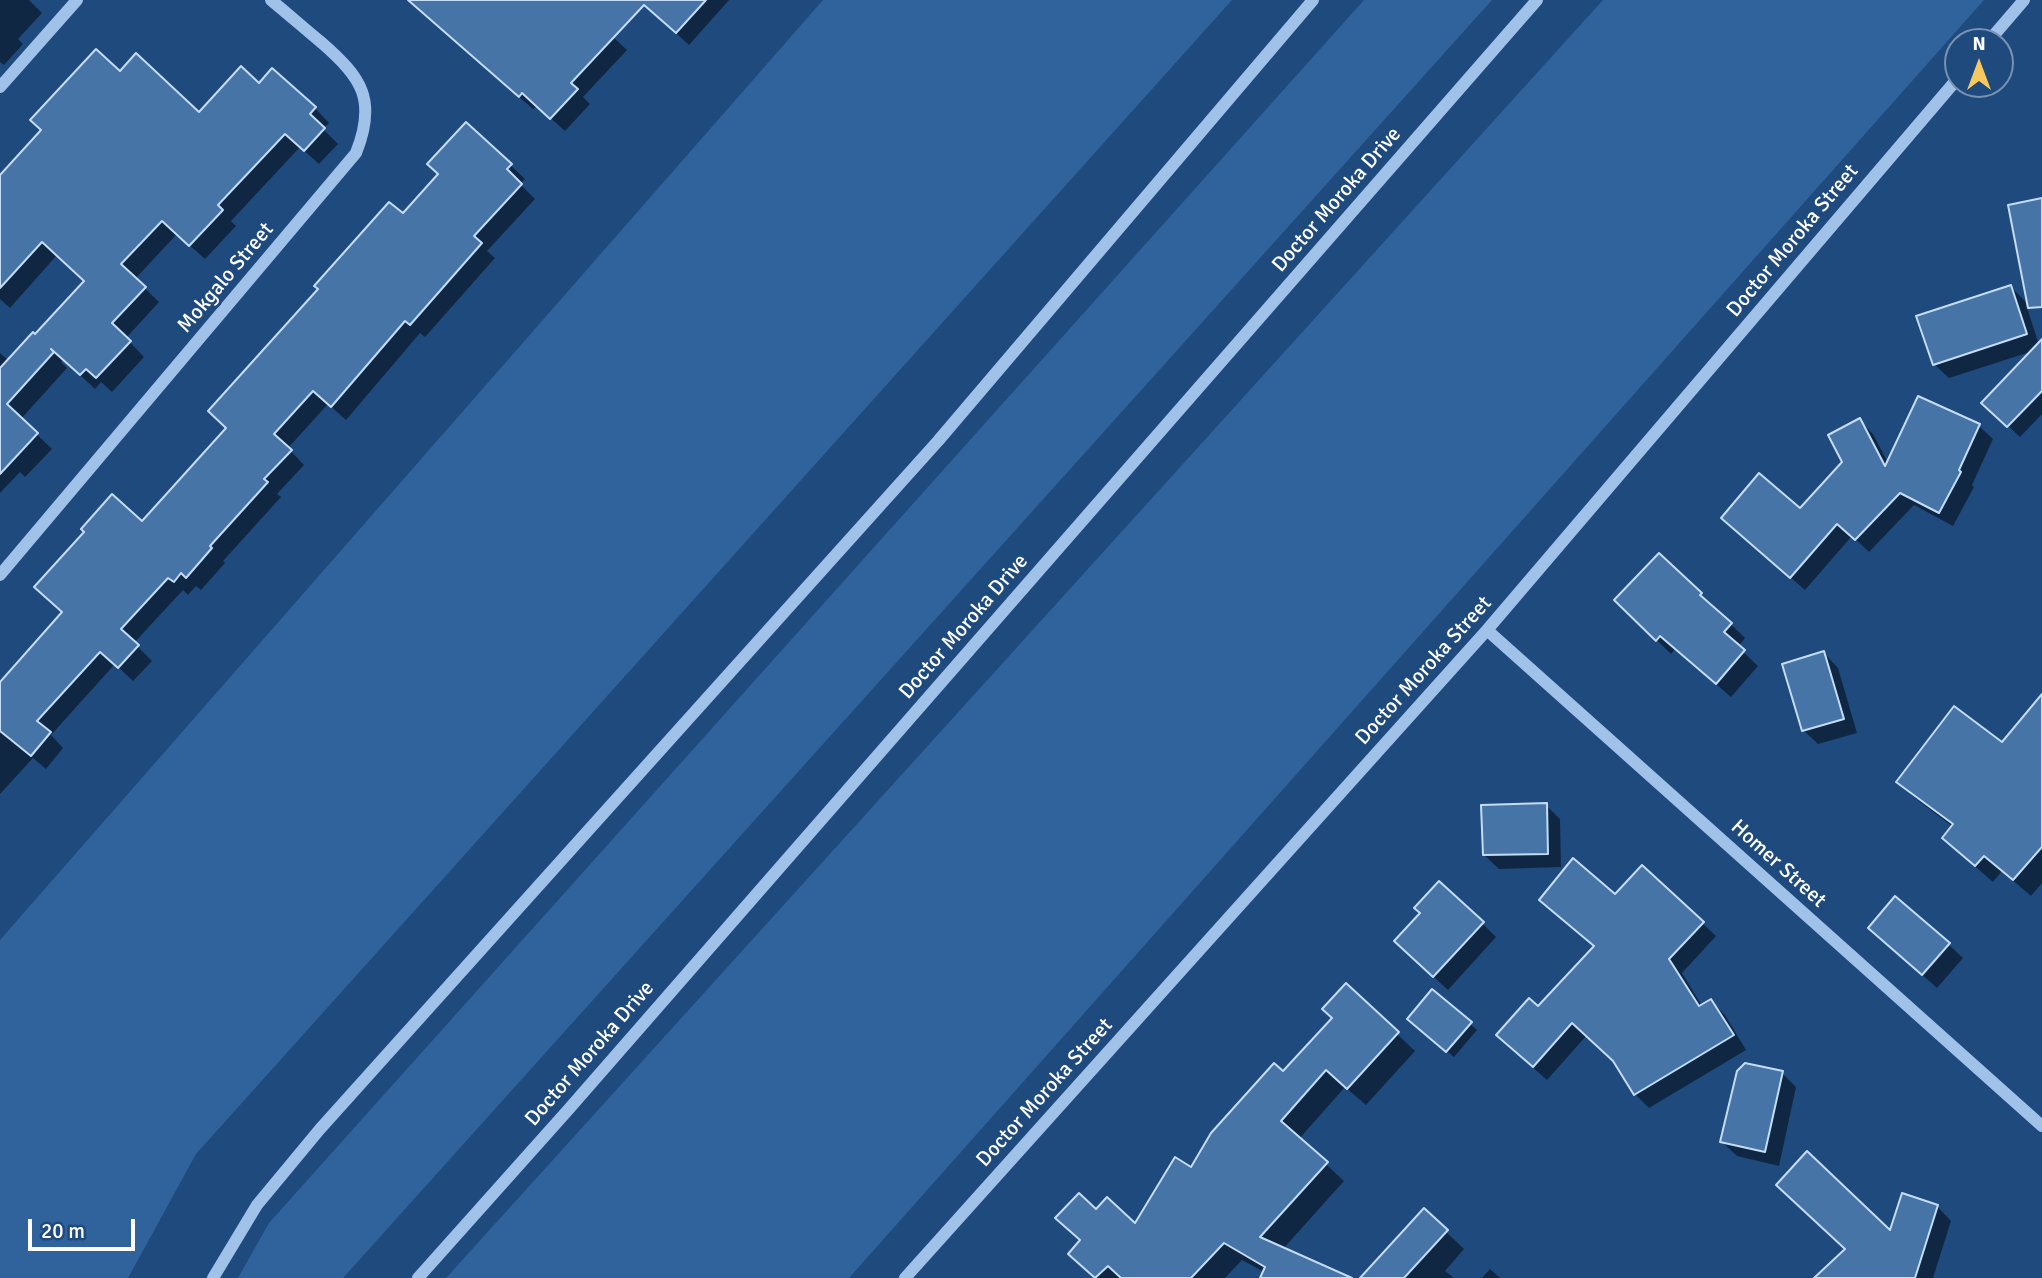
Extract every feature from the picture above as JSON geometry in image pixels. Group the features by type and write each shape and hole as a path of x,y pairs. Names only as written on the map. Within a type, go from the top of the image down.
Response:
{"street":[{"path":"0,87 77,0"},
{"name":"Mokgalo Street","path":"0,575 356,153 364,132 366,114 364,98 349,67 271,0"},
{"path":"213,1278 257,1205 320,1129 938,441 1313,0"},
{"name":"Doctor Moroka Drive","path":"418,1278 1537,0"},
{"path":"2000,28 2024,0"},
{"name":"Doctor Moroka Street","path":"905,1278 1487,630 1944,94"},
{"name":"Homer Street","path":"1487,630 2042,1126"}],"shaded area":[{"path":"823,0 1232,0 196,1154 128,1278 0,1278 0,940"},
{"path":"1364,0 1492,0 343,1278 238,1278 269,1223"},
{"path":"1603,0 1984,0 1959,28 1944,28 1944,45 849,1278 446,1278"}],"building":[{"path":"408,0 706,0 676,33 644,5 571,83 578,89 550,119 522,93 519,97"},
{"path":"96,49 120,71 136,53 199,112 241,66 259,83 272,68 316,107 310,114 325,128 304,151 285,134 218,205 223,210 189,246 162,221 121,264 146,287 112,323 131,341 96,378 86,369 80,375 51,349 54,352 7,404 38,433 0,474 0,368 84,281 42,242 0,288 0,175 41,130 30,120"},
{"path":"466,122 512,164 507,169 522,184 474,236 482,243 410,325 405,321 331,407 313,391 274,434 292,450 264,479 268,482 210,546 212,548 186,578 181,573 174,582 168,578 121,629 139,645 118,668 100,652 37,721 51,732 31,756 0,731 0,682 62,612 34,587 84,532 81,529 112,494 142,521 226,428 208,411 318,289 314,286 389,202 403,213 438,174 427,164"},
{"path":"2042,198 2042,307 2028,308 2008,205"},
{"path":"2011,285 2027,334 1933,365 1916,316"},
{"path":"2042,339 2042,391 2007,427 1981,403"},
{"path":"1918,396 1980,424 1959,470 1961,472 1939,513 1900,493 1855,540 1837,524 1790,578 1721,518 1759,473 1800,508 1842,462 1828,435 1860,418 1885,466"},
{"path":"1659,553 1732,623 1724,632 1745,650 1716,684 1660,636 1656,641 1614,600"},
{"path":"1824,651 1844,719 1802,731 1782,664"},
{"path":"2042,694 2042,847 2013,880 1984,856 1975,866 1942,838 1953,824 1896,782 1954,706 2002,742"},
{"path":"1547,803 1548,854 1483,855 1481,805"},
{"path":"1573,858 1615,894 1642,865 1704,922 1669,959 1699,1006 1711,999 1734,1035 1634,1095 1613,1061 1572,1023 1533,1067 1496,1035 1529,998 1538,1006 1594,946 1539,900"},
{"path":"1439,881 1484,922 1433,977 1394,941 1420,913 1414,908"},
{"path":"1895,896 1950,943 1922,975 1868,928"},
{"path":"1346,983 1399,1032 1347,1089 1326,1070 1281,1121 1328,1162 1260,1237 1352,1278 1260,1278 1265,1267 1224,1243 1191,1278 1121,1278 1108,1266 1095,1278 1068,1254 1080,1240 1055,1218 1079,1193 1096,1209 1107,1197 1135,1223 1175,1157 1191,1167 1211,1133 1274,1063 1283,1071 1332,1018 1322,1009"},
{"path":"1432,989 1472,1022 1446,1052 1407,1019"},
{"path":"1745,1063 1783,1071 1765,1152 1720,1142 1737,1071"},
{"path":"1807,1151 1890,1230 1902,1193 1938,1205 1915,1278 1814,1278 1845,1249 1776,1185"},
{"path":"1424,1208 1448,1230 1404,1278 1360,1278"}]}
